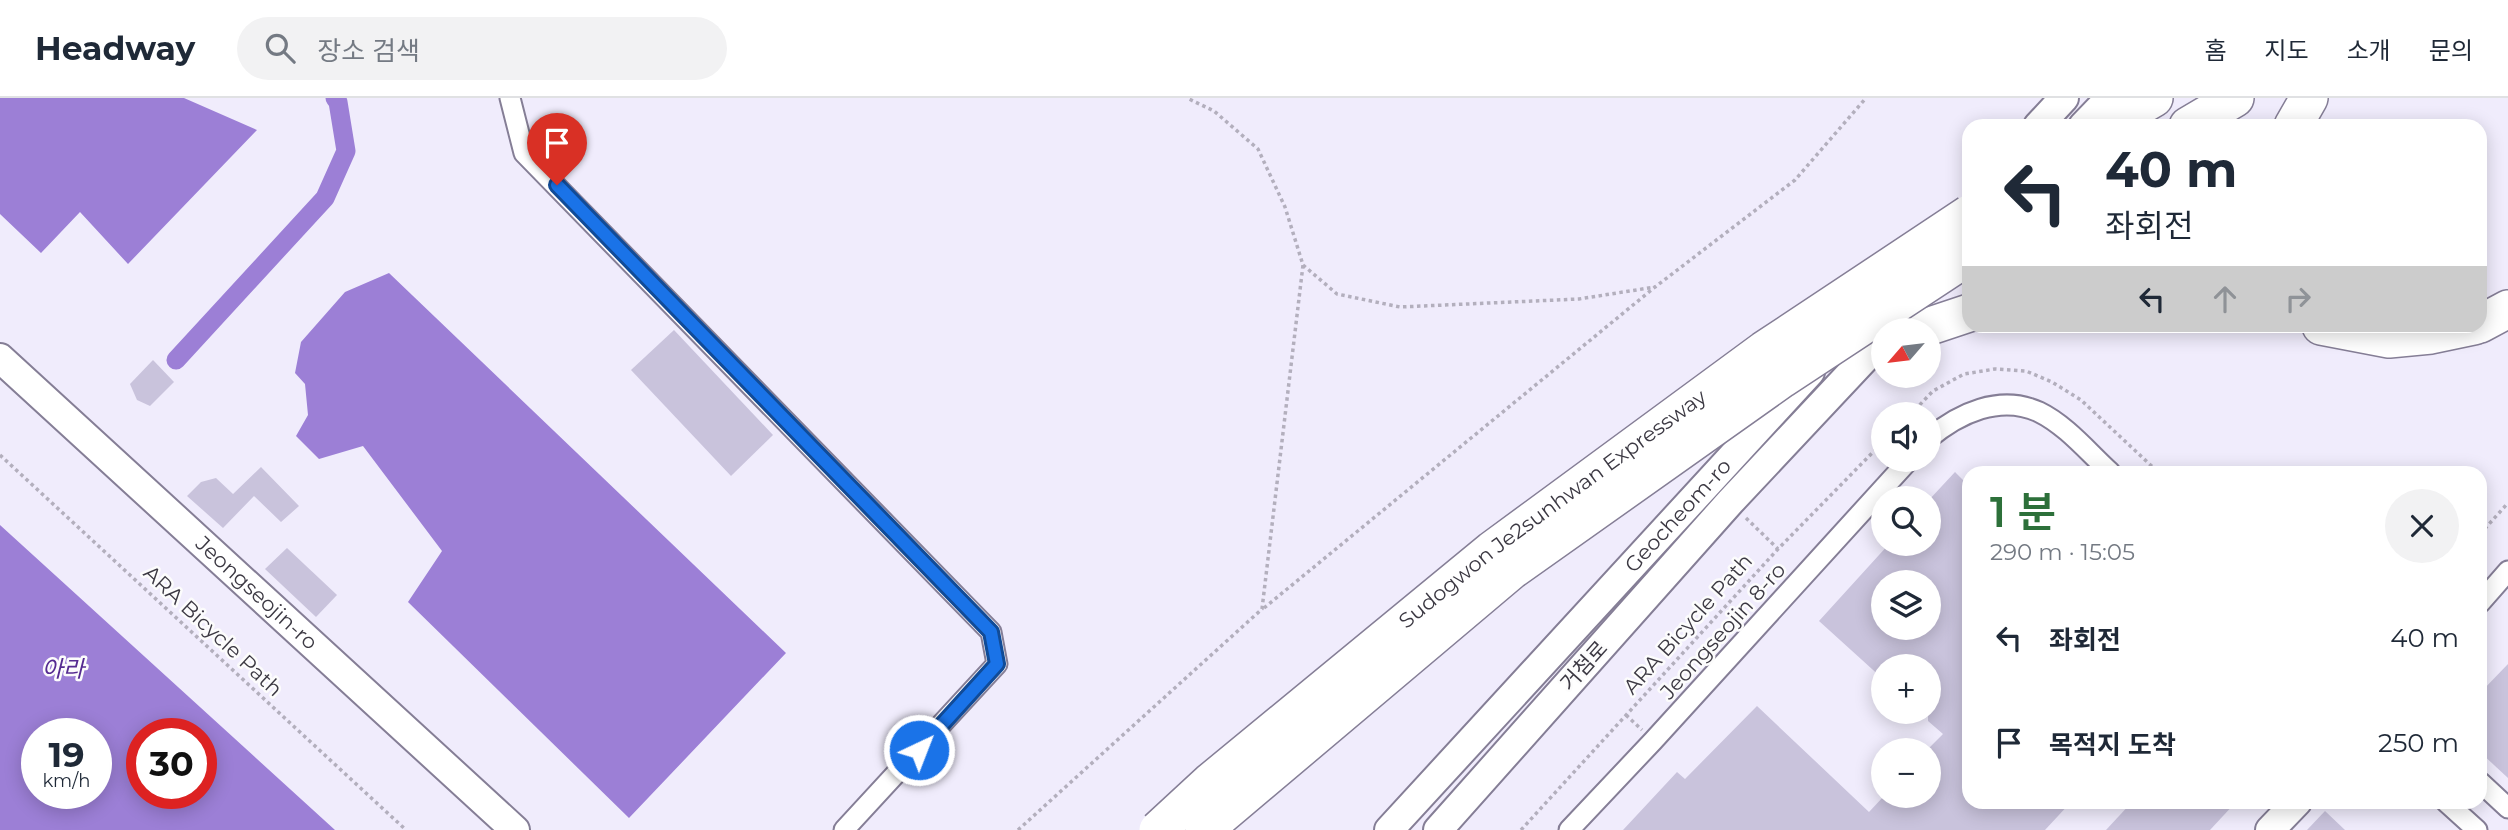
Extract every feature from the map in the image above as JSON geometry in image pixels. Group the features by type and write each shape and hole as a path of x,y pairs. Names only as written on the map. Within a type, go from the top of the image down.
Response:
{"highway":[{"path":"2200,119 2235,98"},
{"path":"2297,119 2309,98"},
{"name":"Sudogwon Je2sunhwan Expressway","path":"1158,830 1210,782 1492,550 1764,350 1962,219"},
{"name":"Sudogwon Je2sunhwan Expressway","path":"1204,830 1511,571 1782,379 1962,261"},
{"path":"2487,297 2508,286"},
{"path":"2487,320 2508,309"},
{"path":"1941,322 1962,315"},
{"path":"2358,333 2389,339 2441,333"},
{"path":"1782,379 1871,346"}],"street":[{"path":"510,98 524,153 991,632 997,664 844,830"},
{"path":"2044,119 2064,98"},
{"path":"2100,119 2128,107"},
{"name":"Geocheom-ro","path":"1389,830 1962,208"},
{"path":"1903,318 1962,255"},
{"name":"Geocheom-ro","path":"1730,502 1871,354"},
{"name":"Jeongseojin-ro","path":"0,358 515,830"},
{"path":"1941,428 1949,422 1986,407 2022,406 2040,412 2059,425 2103,466"},
{"name":"Jeongseojin 8-ro","path":"1569,830 1898,472"},
{"name":"거첨로","path":"1438,830 1730,502"},
{"path":"2487,595 2508,571"},
{"path":"2487,788 2508,808"},
{"path":"2270,830 2290,809"},
{"path":"2454,809 2477,830"}],"path":[{"path":"1187,98 1214,111 1258,149 1285,207 1303,265 1262,609"},
{"path":"1018,830 1262,609 1655,287 1795,180 1866,98"},
{"path":"1303,265 1337,294 1400,307 1579,299 1655,287"},
{"name":"ARA Bicycle Path","path":"1521,830 1778,549 1871,454"},
{"name":"ARA Bicycle Path","path":"0,455 405,830"},
{"path":"1730,502 1778,549"},
{"path":"2487,526 2508,503"}],"water":[{"path":"0,98 184,98 257,130 128,264 80,212 41,253 0,214"},
{"path":"389,273 786,653 629,818 408,602 442,551 363,446 319,459 296,436 308,415 305,384 295,373 301,342 345,292"},
{"name":"아라","path":"0,525 212,718 126,718 126,809 217,809 217,723 335,830 0,830"}],"building":[{"path":"674,330 773,435 731,476 631,370"},
{"path":"153,360 174,382 150,406 137,400 130,384"},
{"path":"261,467 299,506 281,522 254,496 223,528 187,496 201,482 216,478 233,494"},
{"path":"1955,472 1962,479 1962,809 2064,809 2045,830 1623,830 1677,772 1685,779 1757,706 1869,812 1873,808 1941,808 1939,738 1943,734 1931,724 1941,724 1941,654 1871,654 1871,668 1819,621 1878,556 1941,556 1941,487"},
{"path":"287,548 337,595 316,617 265,569"},
{"path":"2508,664 2508,778 2487,758 2487,686"},
{"path":"2126,809 2230,809 2210,830 2106,830"},
{"path":"2325,811 2345,830 2307,830"}],"waterway":[{"path":"176,360 325,198 346,151 338,102 335,98"}],"route":[{"path":"557,185 991,632 997,664 919,750"}]}
